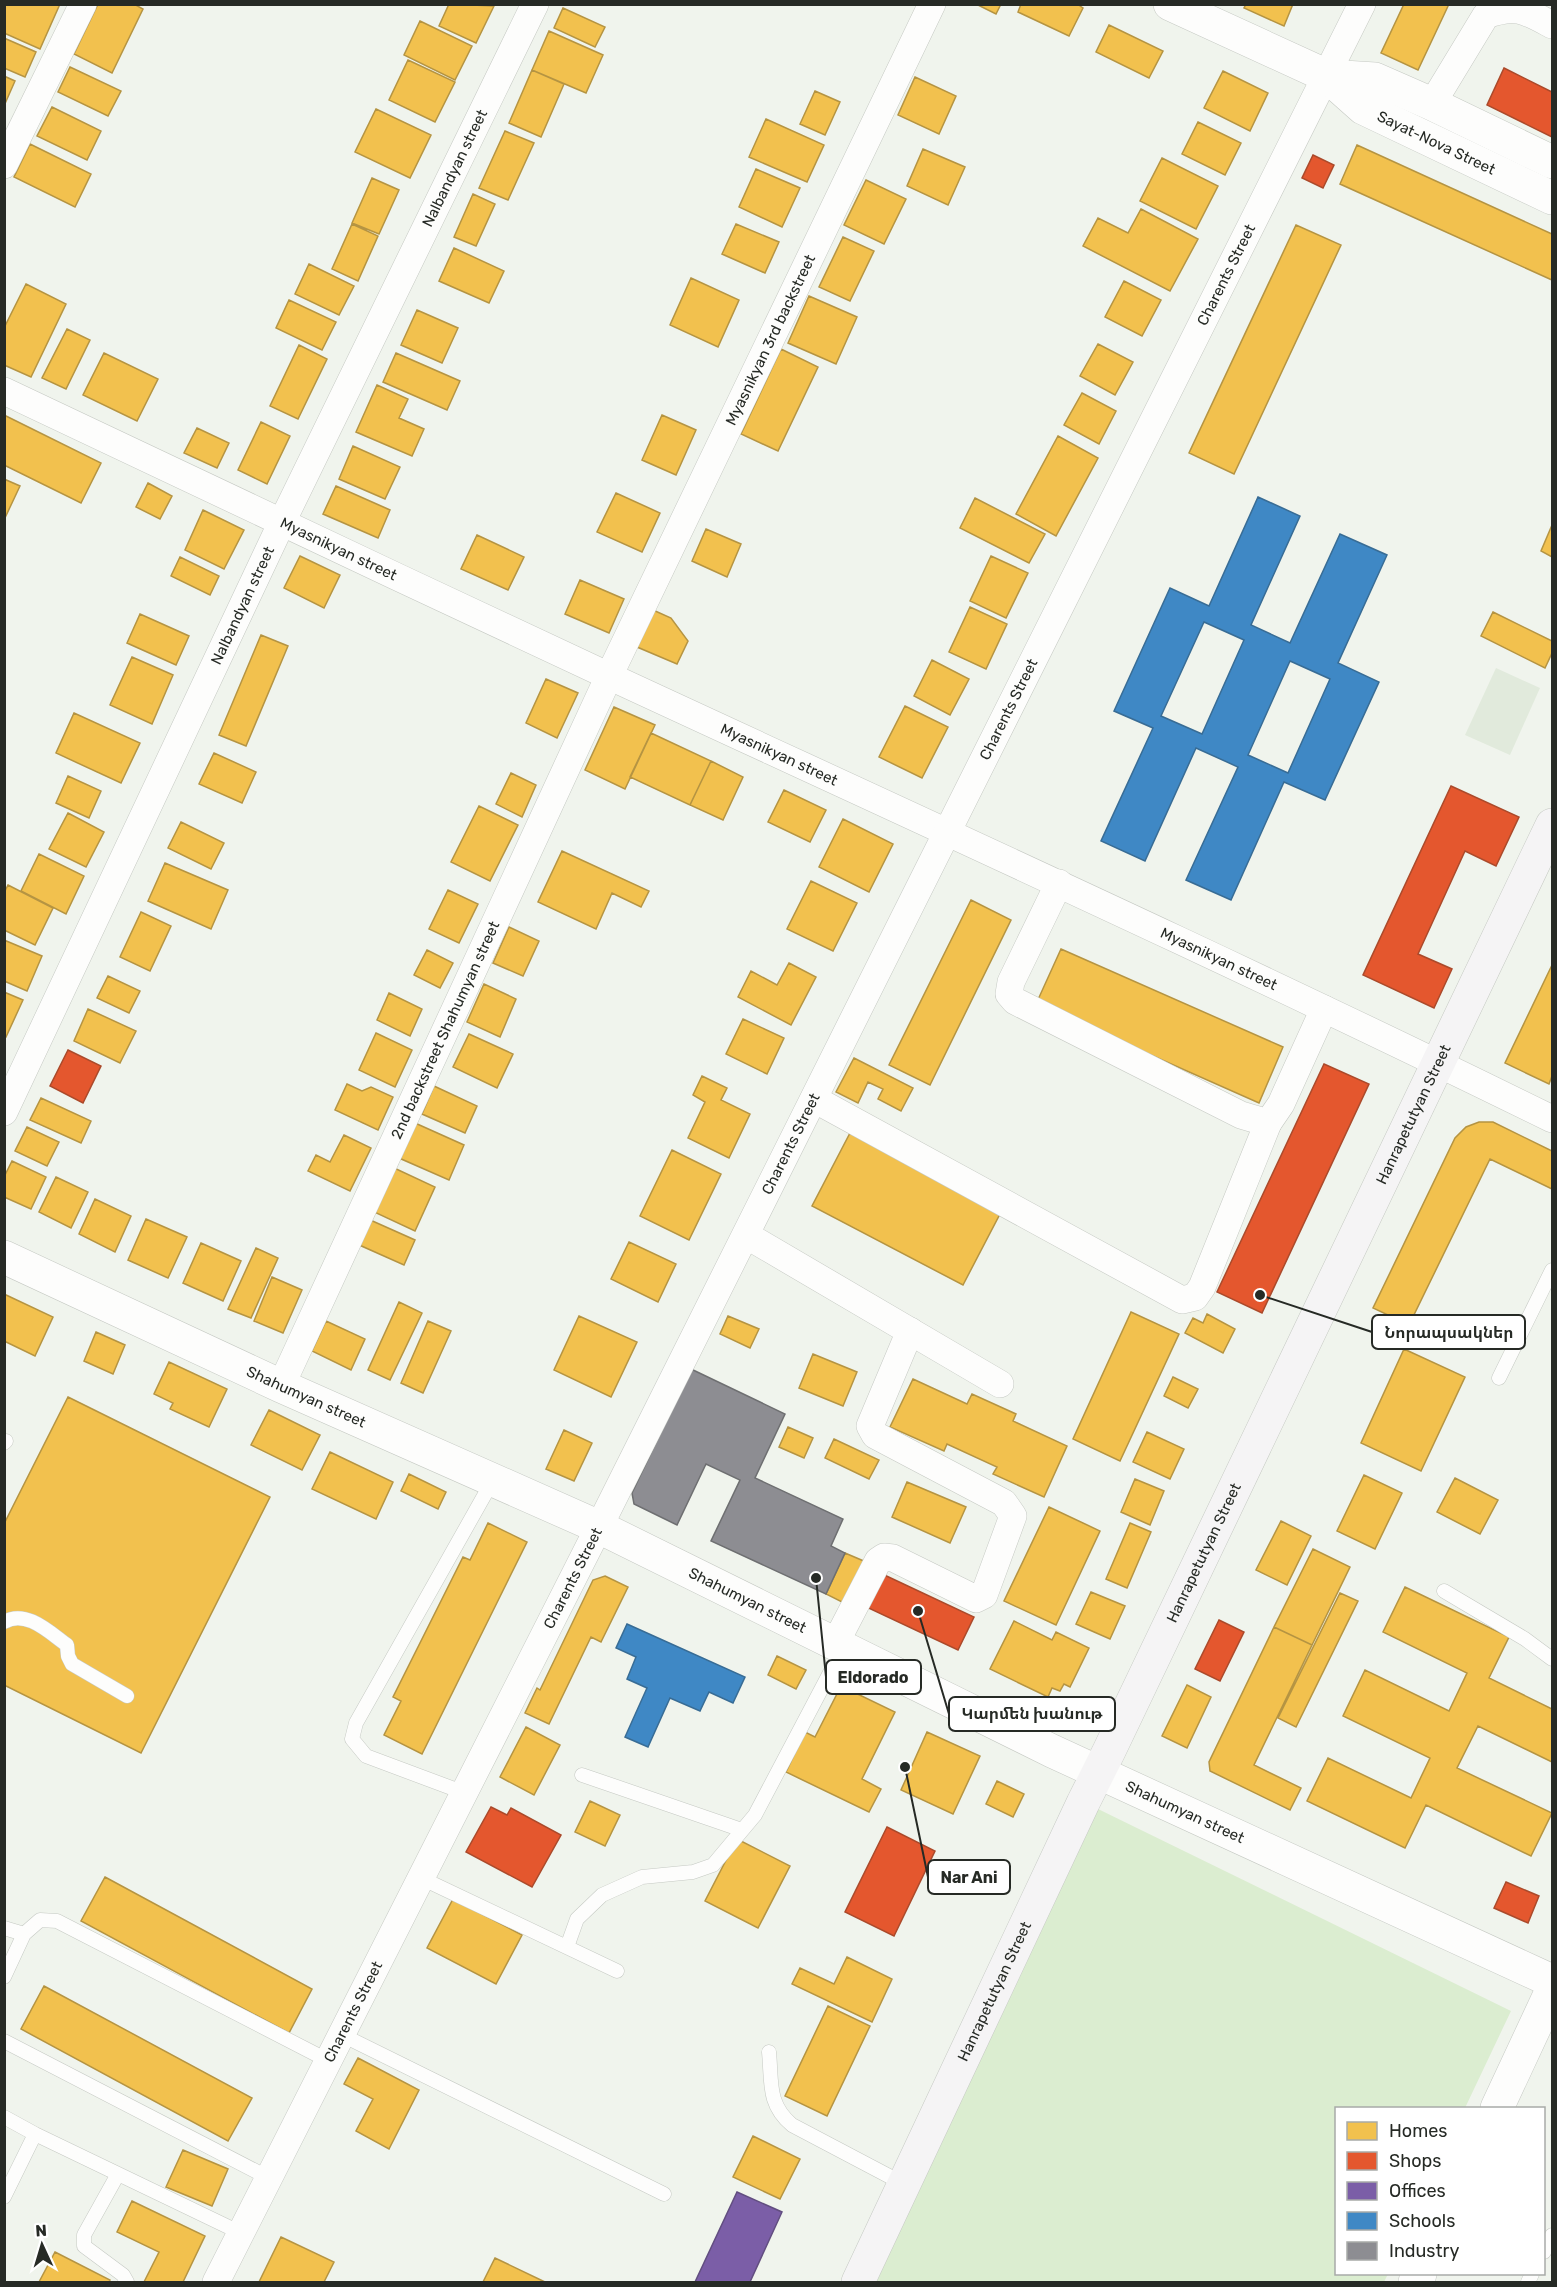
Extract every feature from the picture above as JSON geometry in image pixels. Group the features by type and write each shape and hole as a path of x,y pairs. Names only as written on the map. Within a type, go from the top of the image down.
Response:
{"main road":[{"name":"Hanrapetutyan Street","path":"858,2283 1552,825"}],"street":[{"path":"4,165 83,4"},
{"name":"Nalbandyan street","path":"4,1112 282,522 535,4"},
{"name":"Myasnikyan 3rd backstreet","path":"609,676 932,4"},
{"name":"Sayat-Nova Street","path":"1170,4 1327,76 1363,108 1551,192"},
{"name":"Charents Street","path":"216,2283 746,1235 1362,4"},
{"path":"1432,104 1486,15 1500,10 1524,10 1552,25"},
{"name":"Sayat-Nova Street","path":"1327,76 1375,80 1432,104 1552,162"},
{"name":"Myasnikyan street","path":"4,391 609,676 1059,883 1552,1119"},
{"name":"2nd backstreet Shahumyan street","path":"281,1386 609,676"},
{"path":"1059,883 1011,982 1009,994 1015,1000 1231,1110 1268,1123"},
{"path":"814,1099 1182,1300 1195,1297 1202,1287 1268,1123 1281,1104 1324,1009"},
{"path":"746,1235 1000,1384"},
{"name":"Shahumyan street","path":"4,1257 281,1386 599,1527 1052,1751 1552,1981"},
{"path":"839,1646 878,1561 884,1557 893,1558 976,1599 984,1595 1013,1516 1004,1503 875,1436 870,1426 910,1331"},
{"path":"1498,2107 1552,1990"}],"lane":[{"path":"1499,1378 1552,1270"},
{"path":"465,1793 366,1756 352,1738 356,1723 493,1480"},
{"path":"1444,1591 1552,1659"},
{"path":"4,1622 15,1617 29,1619 67,1645 68,1656 72,1664 127,1696"},
{"path":"567,1947 577,1918 602,1895 642,1877 693,1872 712,1866 755,1815 839,1646"},
{"path":"582,1775 742,1830"},
{"path":"422,1878 616,1971"},
{"path":"4,1977 24,1934 40,1920 57,1921 329,2061"},
{"path":"4,1928 24,1934"},
{"path":"342,2036 664,2194"},
{"path":"4,2041 269,2178"},
{"path":"769,2052 774,2103 780,2115 792,2125 904,2184"},
{"path":"4,2117 242,2233"},
{"path":"4,2197 35,2134"},
{"path":"118,2174 84,2235 84,2246 123,2275 127,2283"},
{"path":"1545,2250 1552,2235"}],"shaded area":[{"path":"1496,668 1540,688 1510,755 1465,735"}],"green space":[{"path":"1096,1808 1511,2011 1465,2107 1335,2107 1335,2275 1388,2275 1384,2282 869,2282"}],"building: Homes":[{"path":"4,4 60,4 40,49 4,33"},
{"path":"98,4 134,4 143,9 112,73 74,54"},
{"path":"449,4 494,6 476,43 439,26"},
{"path":"976,4 1001,4 996,14"},
{"path":"1021,4 1077,4 1083,8 1069,36 1018,12"},
{"path":"1246,4 1293,4 1284,26 1244,8"},
{"path":"1404,4 1449,4 1418,70 1381,53"},
{"path":"563,8 605,27 595,47 554,28"},
{"path":"420,21 472,46 455,80 404,55"},
{"path":"1109,25 1163,51 1149,78 1096,52"},
{"path":"549,31 603,55 586,93 532,70"},
{"path":"4,38 36,52 25,77 4,68"},
{"path":"408,60 455,82 435,122 389,100"},
{"path":"70,67 121,91 108,116 58,92"},
{"path":"532,70 564,84 541,137 509,123"},
{"path":"1223,71 1268,93 1250,131 1204,108"},
{"path":"4,76 15,81 4,106"},
{"path":"915,77 956,96 939,134 898,115"},
{"path":"815,91 840,102 825,135 800,124"},
{"path":"52,107 101,131 87,160 37,136"},
{"path":"376,109 431,135 410,178 355,152"},
{"path":"766,119 824,145 807,182 749,157"},
{"path":"1198,122 1241,143 1225,175 1182,154"},
{"path":"505,131 534,143 508,200 479,188"},
{"path":"30,144 91,174 75,207 14,177"},
{"path":"1357,145 1552,234 1552,280 1340,184"},
{"path":"923,149 965,167 948,205 907,186"},
{"path":"1162,158 1218,186 1196,229 1140,201"},
{"path":"756,169 800,188 782,227 739,207"},
{"path":"372,178 399,190 379,234 352,223"},
{"path":"866,180 906,199 884,244 844,225"},
{"path":"473,194 495,204 476,246 454,237"},
{"path":"1141,209 1198,239 1170,291 1083,246 1098,218 1128,233"},
{"path":"352,224 378,236 358,281 332,269"},
{"path":"736,224 779,242 765,273 722,254"},
{"path":"1296,225 1341,245 1234,474 1189,453"},
{"path":"843,237 874,251 850,301 819,287"},
{"path":"454,248 504,271 489,303 439,281"},
{"path":"309,264 354,286 339,315 295,294"},
{"path":"691,278 739,300 718,347 670,325"},
{"path":"1124,281 1161,300 1142,336 1105,317"},
{"path":"26,284 66,304 31,377 4,365 4,328"},
{"path":"809,296 857,317 836,364 788,343"},
{"path":"289,300 336,322 322,350 276,328"},
{"path":"417,310 458,328 442,363 401,345"},
{"path":"67,329 90,340 66,389 42,378"},
{"path":"1098,344 1133,362 1115,395 1080,376"},
{"path":"299,345 327,359 298,419 270,406"},
{"path":"781,349 818,367 778,451 741,434"},
{"path":"104,353 158,379 137,421 83,395"},
{"path":"396,353 460,381 447,410 383,382"},
{"path":"377,385 408,399 399,418 424,429 412,456 356,432"},
{"path":"1082,393 1116,411 1099,444 1064,425"},
{"path":"4,415 101,463 81,503 4,465"},
{"path":"662,415 696,430 676,475 642,460"},
{"path":"261,422 290,436 267,484 238,470"},
{"path":"197,428 229,443 217,468 184,453"},
{"path":"1058,436 1098,458 1056,536 1016,514"},
{"path":"353,446 400,467 385,499 339,479"},
{"path":"4,479 20,486 4,520"},
{"path":"148,483 172,496 160,519 136,507"},
{"path":"336,486 390,510 378,538 323,514"},
{"path":"616,493 660,513 642,552 597,532"},
{"path":"975,498 1045,534 1029,563 960,528"},
{"path":"203,510 244,530 224,569 185,550"},
{"path":"1552,525 1552,557 1541,551"},
{"path":"706,529 741,544 727,577 692,561"},
{"path":"477,535 524,557 508,590 461,569"},
{"path":"300,556 340,575 324,608 284,588"},
{"path":"991,556 1028,573 1006,618 970,601"},
{"path":"180,557 219,576 210,595 171,576"},
{"path":"580,580 624,599 609,633 565,614"},
{"path":"970,607 1007,624 986,669 949,652"},
{"path":"653,610 671,618 688,641 677,664 637,647"},
{"path":"1493,612 1552,641 1552,653 1545,668 1481,636"},
{"path":"140,614 189,636 176,665 127,643"},
{"path":"261,635 288,646 246,746 219,735"},
{"path":"132,657 173,675 152,724 110,705"},
{"path":"932,660 969,679 950,715 914,696"},
{"path":"546,679 578,693 557,738 526,723"},
{"path":"905,706 948,727 922,778 879,757"},
{"path":"614,707 655,725 625,789 585,770"},
{"path":"74,713 140,743 121,783 56,753"},
{"path":"651,733 711,761 690,805 630,777"},
{"path":"214,753 256,772 242,803 199,784"},
{"path":"711,761 743,777 723,820 690,805"},
{"path":"511,773 536,785 522,817 496,804"},
{"path":"68,776 101,791 89,818 56,803"},
{"path":"784,790 826,810 810,842 768,822"},
{"path":"479,806 518,825 490,881 451,862"},
{"path":"68,813 104,832 86,867 49,849"},
{"path":"843,819 893,844 869,892 819,867"},
{"path":"181,822 224,843 211,869 168,848"},
{"path":"562,851 649,891 641,907 612,893 596,929 538,902"},
{"path":"39,854 84,876 66,914 21,891"},
{"path":"165,863 228,890 211,929 148,901"},
{"path":"811,881 857,903 833,951 787,929"},
{"path":"8,885 53,908 35,945 4,930 4,893"},
{"path":"448,890 478,904 459,943 429,929"},
{"path":"971,900 1011,920 930,1085 889,1065"},
{"path":"141,912 171,926 150,971 120,957"},
{"path":"509,927 539,941 523,976 493,963"},
{"path":"4,940 42,956 27,991 4,981"},
{"path":"1061,949 1283,1047 1259,1103 1036,1004"},
{"path":"427,950 453,963 440,988 414,975"},
{"path":"789,963 816,977 791,1025 738,997 751,971 777,985"},
{"path":"1552,965 1552,1076 1549,1084 1505,1063"},
{"path":"108,976 140,991 129,1013 97,998"},
{"path":"484,984 516,999 500,1037 467,1022"},
{"path":"4,992 23,1000 6,1037 4,1036"},
{"path":"389,993 422,1009 410,1036 377,1020"},
{"path":"88,1009 136,1031 120,1063 74,1041"},
{"path":"743,1019 784,1038 767,1074 726,1054"},
{"path":"376,1033 412,1050 395,1087 359,1070"},
{"path":"469,1034 513,1054 497,1088 453,1067"},
{"path":"854,1058 913,1088 901,1111 878,1099 883,1089 868,1082 858,1103 836,1092"},
{"path":"702,1076 727,1088 721,1100 750,1114 729,1158 688,1138 705,1102 693,1095"},
{"path":"347,1084 362,1091 371,1087 393,1097 378,1130 335,1110"},
{"path":"434,1086 477,1106 465,1133 422,1114"},
{"path":"41,1098 91,1121 81,1143 30,1120"},
{"path":"1479,1122 1493,1122 1552,1151 1552,1189 1490,1159 1409,1325 1373,1308 1455,1138 1466,1127"},
{"path":"415,1123 464,1145 449,1180 399,1158"},
{"path":"27,1127 59,1142 47,1166 15,1151"},
{"path":"850,1133 1001,1212 963,1285 812,1206"},
{"path":"344,1135 371,1148 350,1191 308,1171 316,1155 330,1162"},
{"path":"672,1150 721,1174 689,1240 640,1216"},
{"path":"12,1161 46,1177 31,1209 4,1197 4,1177"},
{"path":"392,1167 435,1187 415,1231 372,1211"},
{"path":"56,1177 88,1192 71,1228 39,1212"},
{"path":"95,1199 131,1216 115,1252 79,1234"},
{"path":"146,1219 187,1237 168,1278 128,1260"},
{"path":"368,1219 415,1240 404,1265 357,1244"},
{"path":"629,1242 676,1264 658,1302 611,1279"},
{"path":"201,1243 241,1261 223,1301 183,1283"},
{"path":"256,1248 278,1258 251,1318 228,1309"},
{"path":"272,1277 302,1290 283,1333 254,1321"},
{"path":"4,1294 53,1317 35,1356 4,1341"},
{"path":"399,1302 422,1313 390,1380 368,1370"},
{"path":"1131,1312 1179,1334 1120,1461 1073,1439"},
{"path":"1207,1314 1235,1329 1223,1353 1185,1333 1193,1318 1203,1323"},
{"path":"579,1316 637,1342 611,1397 554,1370"},
{"path":"728,1316 759,1329 750,1348 720,1334"},
{"path":"326,1321 365,1339 351,1370 312,1351"},
{"path":"428,1321 451,1331 423,1393 401,1383"},
{"path":"96,1332 125,1345 113,1374 84,1361"},
{"path":"1404,1349 1465,1377 1421,1471 1361,1443"},
{"path":"813,1354 857,1372 843,1406 799,1388"},
{"path":"169,1362 227,1389 209,1427 170,1409 173,1403 154,1394"},
{"path":"1173,1377 1198,1389 1188,1408 1164,1396"},
{"path":"913,1379 967,1404 972,1394 1016,1414 1013,1421 1067,1446 1044,1497 993,1474 997,1467 947,1444 944,1451 890,1427"},
{"path":"68,1397 270,1497 141,1753 4,1685 4,1524"},
{"path":"269,1410 320,1435 302,1470 251,1445"},
{"path":"788,1427 813,1438 804,1458 779,1447"},
{"path":"564,1430 592,1443 574,1481 546,1469"},
{"path":"1147,1432 1184,1449 1170,1479 1133,1462"},
{"path":"834,1439 879,1460 869,1479 825,1458"},
{"path":"330,1452 393,1482 376,1519 312,1489"},
{"path":"409,1474 446,1492 438,1509 401,1491"},
{"path":"1364,1475 1402,1493 1375,1549 1337,1531"},
{"path":"1455,1478 1498,1500 1480,1534 1437,1512"},
{"path":"1135,1479 1164,1491 1150,1525 1121,1512"},
{"path":"907,1482 966,1507 950,1543 892,1517"},
{"path":"1049,1507 1100,1531 1056,1625 1004,1601"},
{"path":"1281,1521 1311,1536 1287,1585 1256,1570"},
{"path":"488,1523 527,1542 422,1754 384,1735 401,1701 393,1697 463,1557 470,1560"},
{"path":"1130,1523 1151,1532 1127,1588 1106,1579"},
{"path":"1313,1549 1350,1567 1312,1645 1274,1627"},
{"path":"845,1553 866,1562 846,1604 826,1594"},
{"path":"605,1576 628,1587 601,1642 591,1637 549,1724 525,1713 537,1688 540,1690 593,1580"},
{"path":"1405,1587 1509,1637 1489,1678 1552,1709 1552,1762 1478,1726 1457,1768 1552,1813 1531,1856 1426,1805 1405,1848 1307,1801 1328,1758 1411,1798 1430,1758 1343,1716 1365,1670 1449,1711 1467,1673 1383,1632"},
{"path":"1091,1592 1125,1606 1110,1639 1076,1624"},
{"path":"1340,1593 1358,1601 1296,1727 1278,1718"},
{"path":"1014,1621 1052,1640 1056,1632 1089,1648 1070,1687 1064,1684 1060,1691 1052,1688 1048,1697 990,1669"},
{"path":"1274,1627 1312,1645 1254,1765 1301,1788 1290,1810 1210,1771 1209,1762"},
{"path":"777,1656 806,1670 796,1689 768,1675"},
{"path":"1187,1685 1211,1697 1187,1748 1162,1736"},
{"path":"841,1686 895,1712 862,1779 881,1789 869,1812 786,1772 805,1732 815,1737"},
{"path":"526,1727 560,1745 534,1795 500,1777"},
{"path":"927,1732 980,1756 953,1814 901,1790"},
{"path":"997,1781 1024,1794 1013,1817 986,1804"},
{"path":"590,1801 620,1815 605,1846 575,1832"},
{"path":"737,1839 790,1866 758,1928 705,1901"},
{"path":"105,1877 312,1989 289,2033 81,1921"},
{"path":"453,1899 522,1935 496,1984 427,1948"},
{"path":"847,1957 892,1979 872,2022 792,1984 800,1968 834,1984"},
{"path":"44,1986 252,2098 228,2141 21,2029"},
{"path":"828,2006 870,2026 827,2116 785,2096"},
{"path":"358,2058 419,2090 389,2149 356,2131 373,2099 344,2084"},
{"path":"753,2136 800,2159 780,2199 733,2177"},
{"path":"183,2150 228,2169 212,2206 166,2187"},
{"path":"132,2201 205,2236 183,2282 144,2282 159,2252 117,2232"},
{"path":"281,2237 334,2262 324,2282 259,2282"},
{"path":"55,2252 110,2280 109,2282 39,2282"},
{"path":"495,2258 545,2282 483,2282"}],"building: Shops":[{"path":"1504,68 1552,92 1552,137 1487,105"},
{"path":"1313,155 1334,165 1323,188 1302,178"},
{"path":"1451,786 1519,817 1496,866 1465,851 1418,954 1452,969 1434,1008 1363,975"},
{"path":"68,1050 101,1066 83,1103 50,1086"},
{"path":"1324,1064 1369,1084 1262,1313 1217,1292"},
{"path":"878,1572 974,1617 958,1650 862,1605"},
{"path":"1219,1620 1244,1632 1220,1681 1195,1669"},
{"path":"491,1807 507,1815 511,1808 561,1835 532,1887 466,1852"},
{"path":"887,1827 935,1851 894,1936 845,1912"},
{"path":"1506,1882 1539,1896 1528,1923 1494,1908"}],"building: Offices":[{"path":"737,2192 782,2212 750,2282 695,2282"}],"building: Schools":[{"path":"1258,497 1300,516 1251,625 1290,643 1340,534 1387,555 1338,663 1379,682 1325,800 1284,782 1231,900 1186,880 1238,767 1196,748 1145,861 1101,841 1153,728 1114,711 1170,588 1209,606","holes":["1204,622 1244,640 1202,734 1161,716","1290,661 1330,679 1288,773 1248,755"]},
{"path":"627,1624 745,1677 733,1703 709,1692 700,1711 670,1698 648,1747 625,1737 647,1688 627,1679 636,1657 616,1648"}],"building: Industry":[{"path":"691,1369 785,1414 755,1478 843,1519 831,1546 845,1553 826,1594 711,1541 740,1480 706,1464 677,1525 634,1504 632,1493"}],"place":[{"name":"Նորապսակներ","path":"1260,1295"},
{"name":"Eldorado","path":"816,1578"},
{"name":"Կարմեն խանութ","path":"918,1611"},
{"name":"Nar Ani","path":"905,1767"}]}
